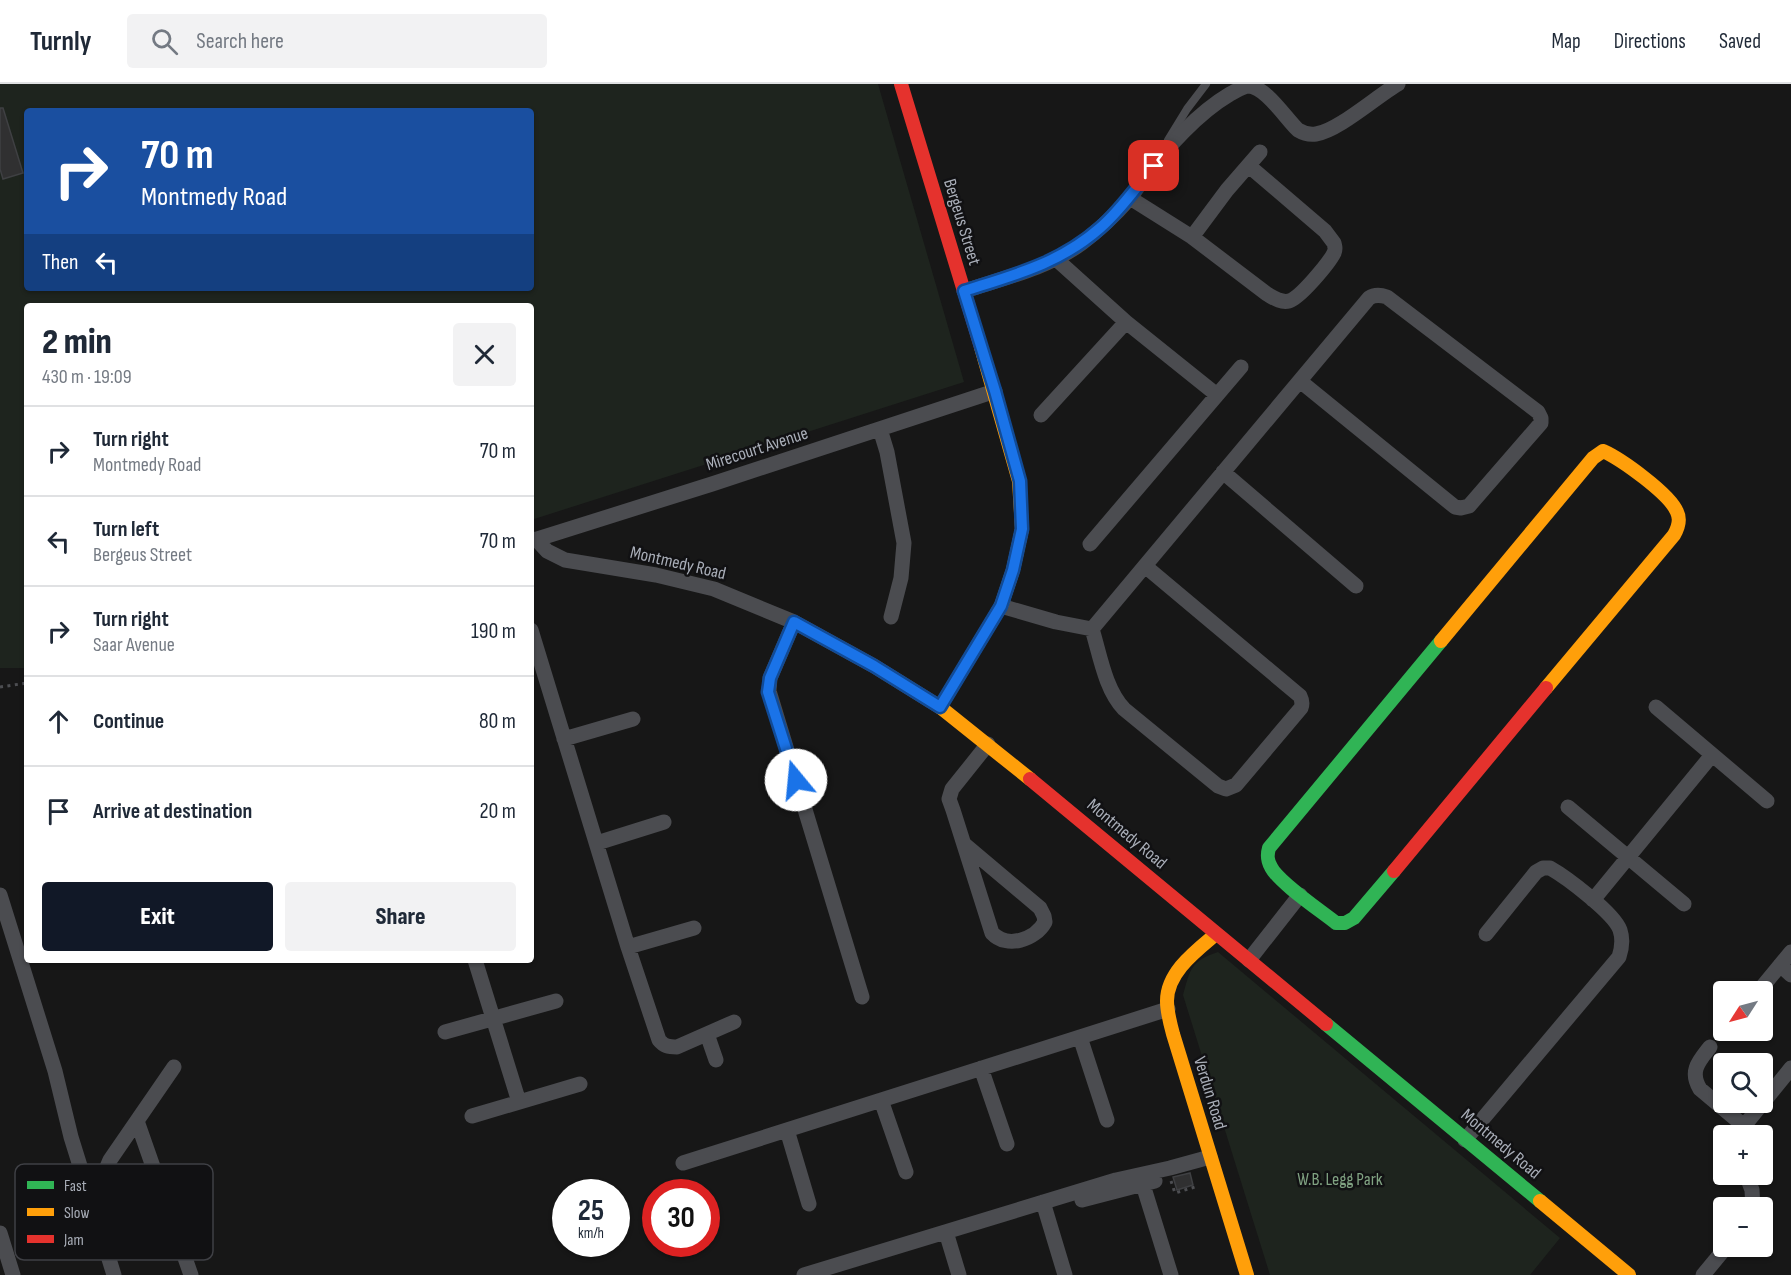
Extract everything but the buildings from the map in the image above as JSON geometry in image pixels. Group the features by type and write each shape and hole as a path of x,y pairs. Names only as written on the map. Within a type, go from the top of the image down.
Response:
{"street":[{"name":"Bergeus Street","path":"901,84 995,391 1020,481 1022,529 1013,570 1001,606 940,707"},
{"path":"964,291 1056,259 1081,244 1101,228 1130,198 1145,177 1187,129 1220,100 1244,86 1259,90 1298,130 1317,134 1338,124 1398,84"},
{"path":"1192,237 1227,190 1260,152"},
{"path":"1130,198 1192,237 1267,294 1286,302 1294,299 1307,287 1334,254 1334,243 1325,231 1249,166"},
{"path":"1056,259 1126,322 1217,395"},
{"path":"1092,629 1299,381 1369,298 1381,295 1387,297 1538,412 1541,423 1469,506 1455,507 1299,381"},
{"path":"1041,415 1126,322"},
{"path":"1090,544 1241,367"},
{"name":"Mirecourt Avenue","path":"534,538 995,391"},
{"path":"880,429 887,452 904,543 901,578 891,617"},
{"path":"1603,451 1608,453 1671,502 1679,517 1674,535 1354,918 1345,923 1336,923 1300,895 1272,870 1268,852 1272,844 1593,458 1603,451"},
{"path":"1223,472 1356,586"},
{"name":"Montmedy Road","path":"534,539 548,551 565,560 656,575 714,589 794,622 874,666 940,707 988,744 1629,1275"},
{"path":"1092,629 1117,702 1218,786 1226,789 1236,785 1301,708 1302,700 1145,566"},
{"path":"1001,606 1056,622 1092,629"},
{"path":"794,622 770,678 768,692 862,997"},
{"path":"534,640 656,1033 663,1044 676,1047 734,1022"},
{"path":"1656,706 1767,801"},
{"path":"564,739 633,719"},
{"path":"964,844 1040,908 1046,922 1042,929 1033,936 1007,943 992,933 964,844 950,799 952,789 988,744"},
{"path":"1593,900 1712,755"},
{"path":"1568,807 1684,904"},
{"path":"597,843 664,822"},
{"path":"1465,1140 1619,957 1622,949 1620,931 1611,918 1593,900 1550,868 1536,872 1486,934"},
{"path":"0,895 55,1071 79,1164"},
{"path":"1249,960 1300,895"},
{"path":"628,947 694,928"},
{"name":"Verdun Road","path":"1216,934 1184,963 1168,992 1168,1009 1173,1034 1247,1275"},
{"path":"1772,981 1785,970 1791,952"},
{"path":"477,963 519,1102"},
{"path":"445,1032 556,1001"},
{"path":"683,1163 1168,1009"},
{"path":"707,1034 716,1060"},
{"path":"1080,1037 1107,1120"},
{"path":"1710,1047 1695,1066 1697,1083 1700,1089 1736,1125"},
{"path":"108,1164 174,1067"},
{"path":"981,1068 1007,1144"},
{"path":"1747,1125 1791,1068"},
{"path":"471,1116 580,1084"},
{"path":"881,1100 906,1172"},
{"path":"137,1121 152,1164"},
{"path":"787,1130 810,1204"},
{"path":"1142,1179 1169,1177 1211,1160"},
{"path":"804,1275 846,1271 1044,1206 1142,1179 1170,1168 1211,1160"},
{"path":"1142,1179 1171,1275"},
{"path":"1044,1206 1065,1275"},
{"path":"0,1233 2,1250 13,1275"},
{"path":"947,1236 959,1275"},
{"path":"1703,1275 1717,1257"},
{"path":"109,1260 114,1275"},
{"path":"185,1260 190,1275"}],"lane":[{"path":"1145,177 1187,109 1206,84"}],"path":[{"path":"0,687 24,683"},
{"path":"1169,1177 1175,1193 1195,1187"}],"green space":[{"path":"0,84 878,84 964,382 534,519 534,303 24,303 24,668 0,668"},
{"name":"W.B. Legg Park","path":"1218,952 1560,1238 1530,1275 1270,1275 1183,995 1193,967 1202,959"}],"traffic: fast":[{"path":"1394,871 1354,918 1345,923 1336,923 1300,896 1275,873 1268,860 1268,853 1269,848 1441,641"},
{"path":"1326,1024 1540,1201"}],"traffic: slow":[{"path":"981,347 1019,481 1022,529 1013,570 1001,606 940,707 1030,779"},
{"path":"1546,688 1677,530 1679,518 1677,512 1665,496 1621,461 1603,451"},
{"path":"1441,641 1593,458 1603,451"},
{"path":"1216,934 1177,972 1168,990 1167,1005 1173,1034 1247,1275"},
{"path":"1540,1201 1629,1275"}],"traffic: jam":[{"path":"901,84 981,347"},
{"path":"1394,871 1546,688"},
{"path":"1030,779 1326,1024"}],"route":[{"path":"796,780 768,692 770,678 794,622 874,666 940,707 1001,606 1013,570 1022,529 1020,481 964,291 1035,268 1081,244 1101,228 1130,198 1154,166"}]}
